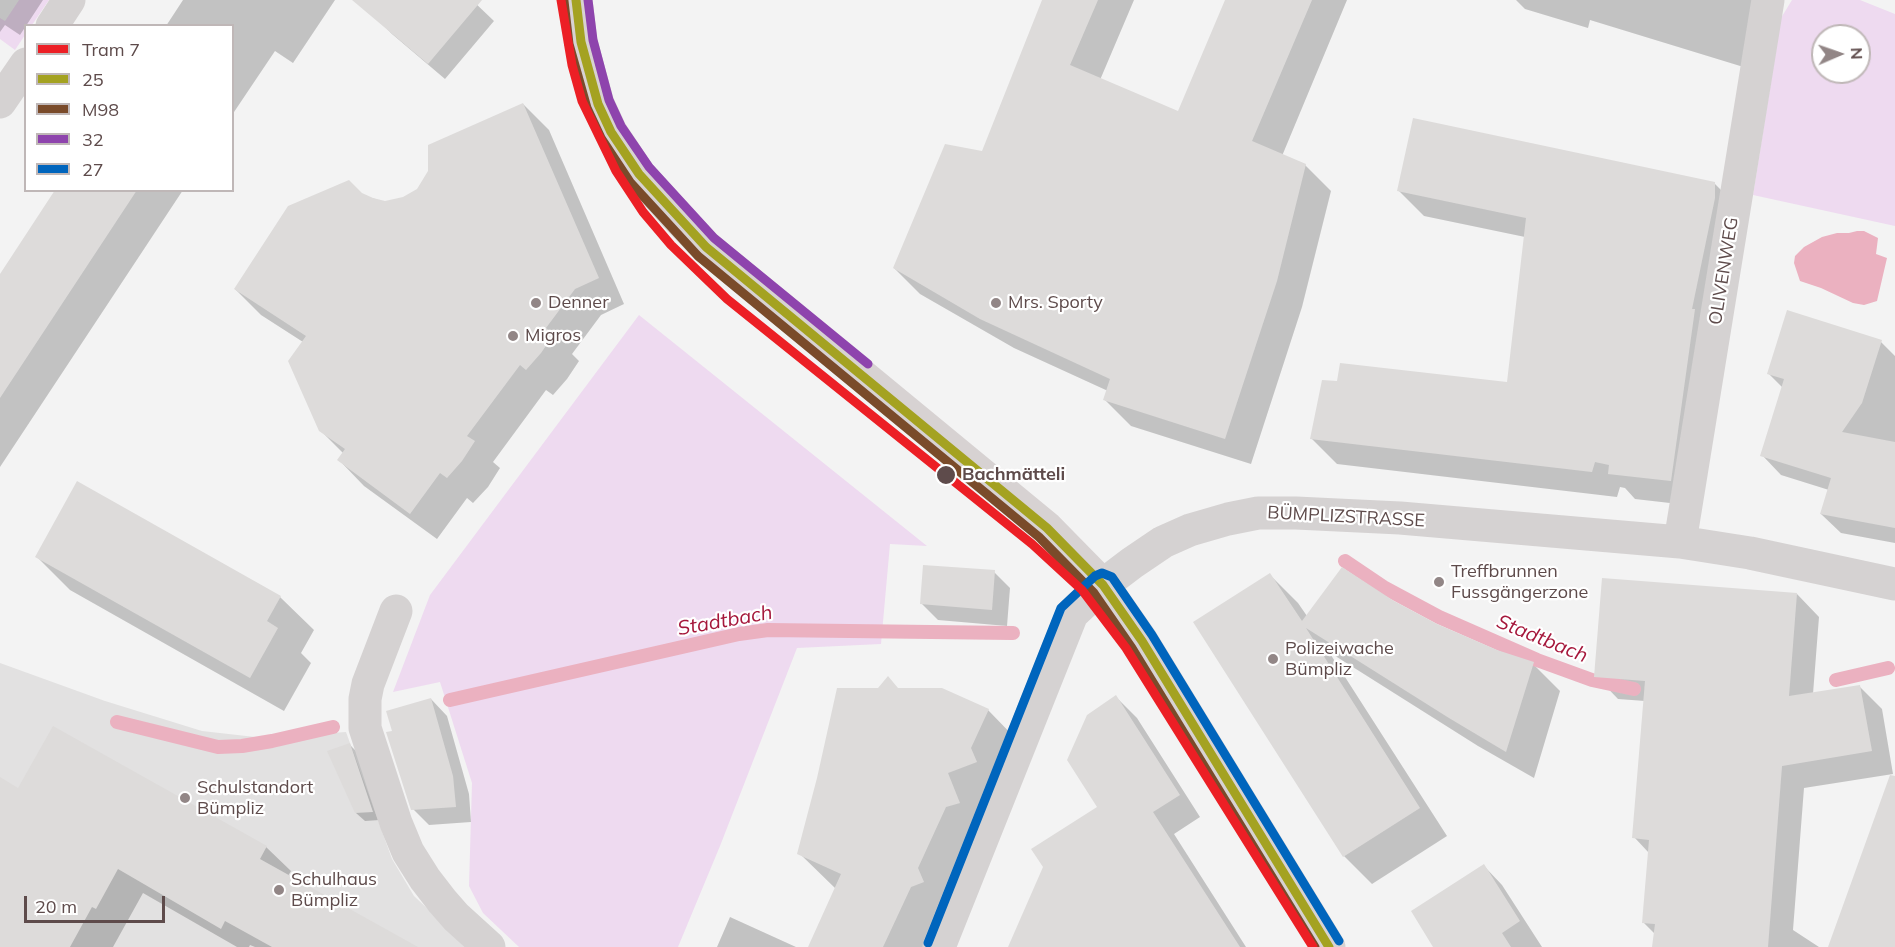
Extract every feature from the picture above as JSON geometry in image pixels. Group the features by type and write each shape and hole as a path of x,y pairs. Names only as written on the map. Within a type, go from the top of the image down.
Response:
{"street":[{"path":"53,24 69,0"},
{"path":"576,0 578,26 585,59 604,118 625,155 669,210 706,247 1047,528 1103,585 1142,641 1329,947"},
{"name":"OLIVENWEG","path":"1680,542 1768,0"},
{"path":"0,102 24,67"},
{"name":"BÜMPLIZSTRASSE","path":"939,947 1072,614 1103,585 1163,542 1190,530 1258,513 1400,518 1680,542 1750,553 1895,584"},
{"path":"396,611 368,684 365,699 366,728 396,823 408,852 442,901 489,947"}],"shaded area":[{"path":"19,0 49,0 33,24 24,24 24,36 15,50 0,39 0,18 5,21"},
{"path":"1792,0 1860,0 1895,14 1895,226 1753,195 1781,18"},
{"path":"1864,231 1878,238 1876,254 1887,258 1877,301 1864,305 1853,303 1800,281 1794,263 1795,256 1804,247 1822,237"},
{"path":"639,315 927,546 890,544 881,644 797,648 678,947 519,947 483,913 469,886 472,783 440,682 393,692 430,595"},
{"name":"Schulstandort Bümpliz","path":"0,663 105,701 202,731 264,738 346,732 392,859 414,896 468,947 0,947"}],"building":[{"path":"352,0 482,0 428,64"},
{"path":"1042,0 1098,0 1070,65 1178,111 1225,0 1312,0 1252,141 1306,164 1277,281 1225,439 1103,400 1110,379 980,319 893,268 945,144 982,151"},
{"path":"523,103 599,278 575,289 546,328 554,334 541,353 526,370 520,365 467,436 475,441 462,461 447,478 440,473 410,514 337,460 345,449 319,431 288,361 306,336 234,289 288,206 349,180 362,193 373,198 385,201 403,197 417,189 428,171 428,145"},
{"path":"1413,118 1715,182 1715,198 1692,309 1695,309 1671,481 1608,474 1609,465 1595,462 1592,472 1310,439 1322,380 1337,381 1340,363 1507,382 1526,218 1397,191"},
{"path":"54,192 136,192 0,398 0,274"},
{"path":"1787,310 1882,340 1862,403 1842,432 1895,442 1895,528 1820,514 1831,478 1760,456 1784,379 1767,374"},
{"path":"77,481 281,596 267,621 278,628 250,678 35,557"},
{"path":"923,565 995,570 992,610 920,604"},
{"path":"1342,567 1394,601 1437,624 1497,650 1534,662 1506,752 1306,628 1420,808 1343,857 1193,622 1270,573 1302,621"},
{"path":"1602,578 1797,593 1789,696 1860,685 1872,751 1782,766 1768,947 1652,947 1655,924 1642,923 1649,840 1632,838 1645,681 1594,677"},
{"path":"888,676 898,688 942,688 989,709 971,748 977,762 948,773 960,803 946,807 918,868 924,882 911,887 883,947 808,947 841,874 797,854 837,688 878,688"},
{"path":"1116,695 1180,795 1153,812 1240,947 1008,947 1043,867 1031,849 1097,807 1067,760 1087,715"},
{"path":"431,698 453,776 456,807 411,810 386,732 392,731 386,711"},
{"path":"53,726 267,846 260,859 418,947 272,947 225,921 221,929 118,869 96,909 92,907 70,947 0,947 0,777 18,788"},
{"path":"350,743 373,812 355,813 327,751"},
{"path":"1890,775 1895,776 1895,947 1828,947"},
{"path":"1484,864 1520,921 1502,933 1511,947 1433,947 1411,911"}],"waterway":[{"name":"Stadtbach","path":"1345,561 1385,588 1439,617 1537,660 1592,680 1634,689"},
{"name":"Stadtbach","path":"450,700 739,634 768,630 1013,633"},
{"name":"Stadtbach","path":"1836,680 1888,668"},
{"name":"Stadtbach","path":"117,722 218,747 272,741 333,727"}],"tram line":[{"name":"7","path":"561,0 572,65 582,101 616,171 643,212 671,245 727,299 1032,544 1082,590 1126,648 1313,947"}],"transit line":[{"name":"25","path":"576,0 581,42 598,104 611,132 639,174 706,247 1047,528 1103,585 1142,641 1329,947"},
{"name":"32","path":"588,0 593,40 609,100 621,126 649,167 714,238 868,364"},
{"name":"M98","path":"564,1 569,44 587,108 601,138 630,182 698,256 1039,537 1094,593 1132,648 1315,947"},
{"name":"27","path":"928,943 1061,608 1095,576 1102,573 1112,577 1152,635 1339,941"}],"place":[{"name":"Denner","path":"536,303"},
{"name":"Mrs. Sporty","path":"996,303"},
{"name":"Migros","path":"513,336"},
{"name":"Bachmätteli","path":"946,475"},
{"name":"Treffbrunnen Fussgängerzone","path":"1439,582"},
{"name":"Polizeiwache Bümpliz","path":"1273,659"},
{"name":"Schulstandort Bümpliz","path":"185,798"},
{"name":"Schulhaus Bümpliz","path":"279,890"}]}
